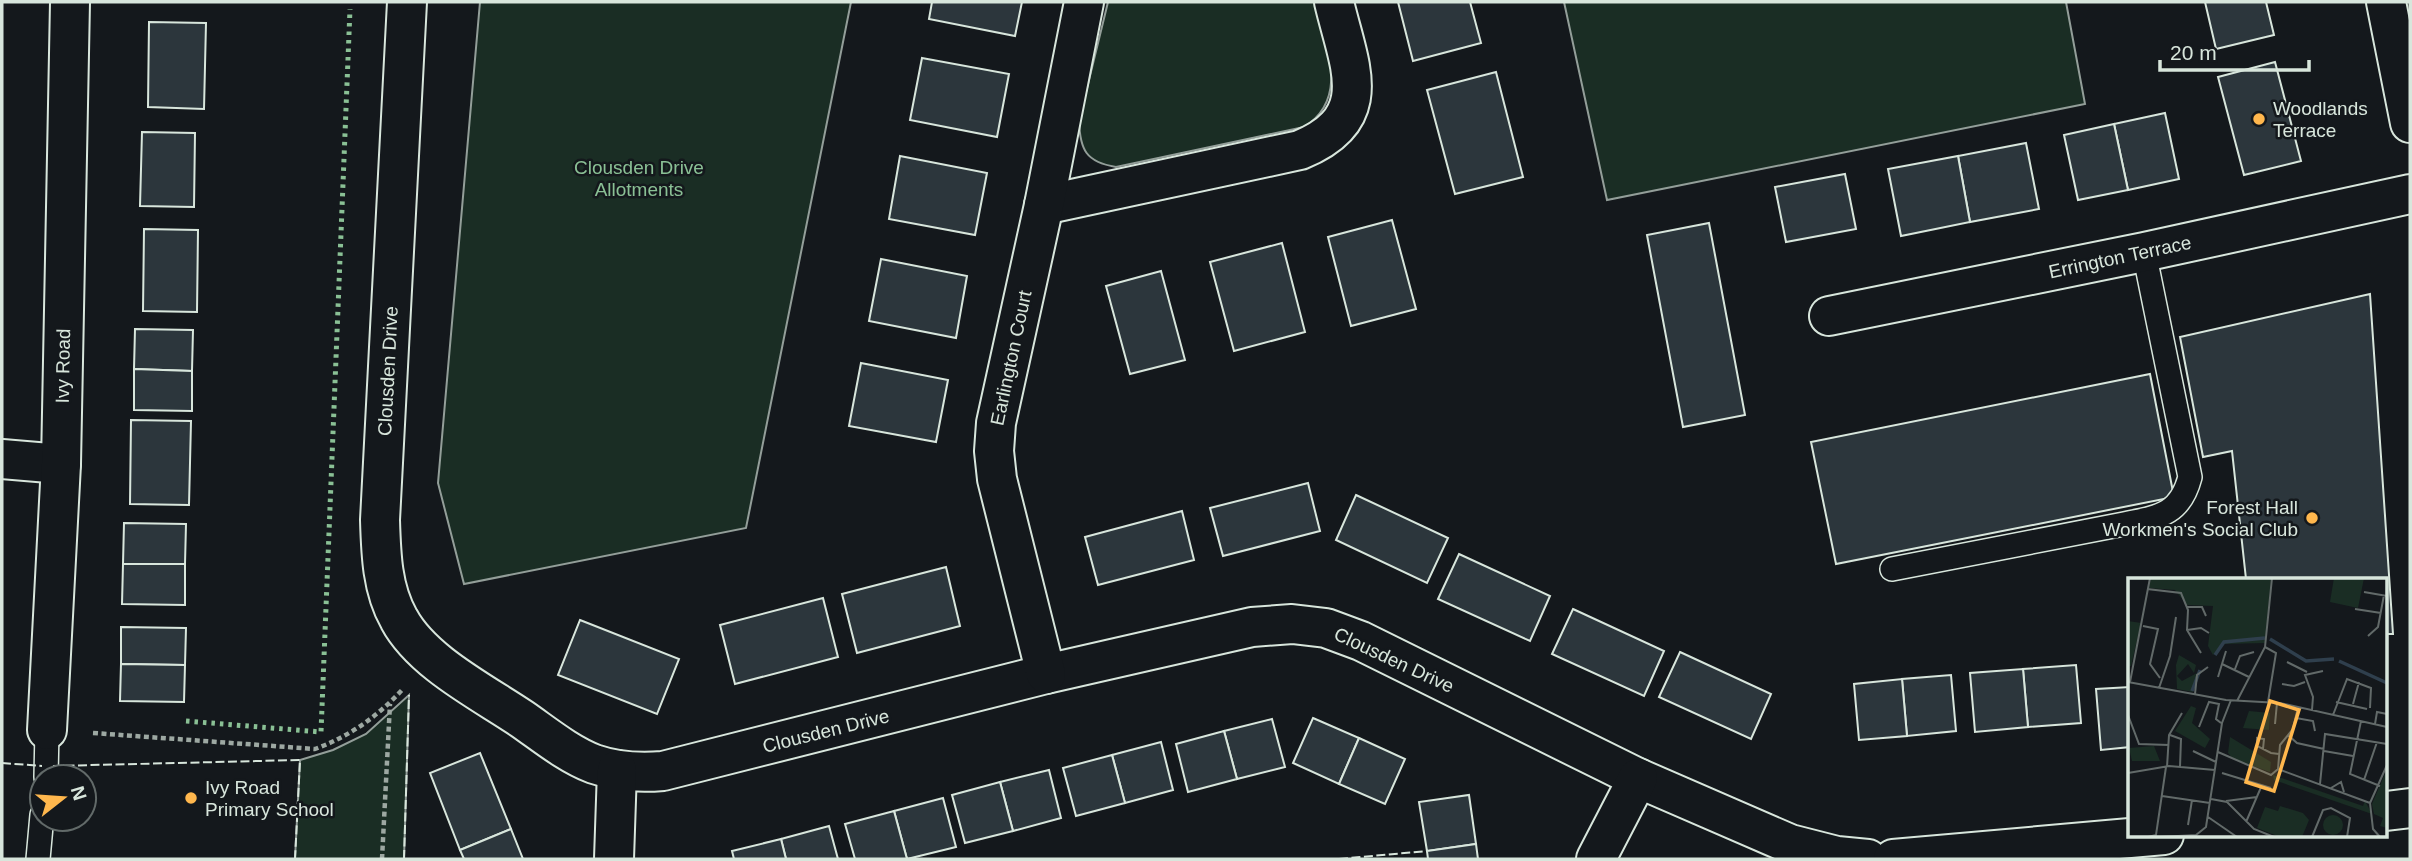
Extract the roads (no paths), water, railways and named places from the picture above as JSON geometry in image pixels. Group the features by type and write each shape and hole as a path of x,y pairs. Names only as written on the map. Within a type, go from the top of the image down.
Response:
{"street":[{"name":"Ivy Road","path":"47,730 61,464 70,2"},
{"name":"Clousden Drive","path":"407,2 380,520 381,558 387,590 398,618 411,638 431,657 569,751 594,764 617,770 636,773 663,771 1046,674 1252,627 1292,624 1325,628 1360,641 1638,778 1790,844 1837,856 1868,859"},
{"name":"Earlington Court","path":"1046,674 997,479 994,451 996,423 1044,205 1084,2"},
{"path":"1044,205 1300,150 1319,142 1343,120 1353,90 1334,2"},
{"path":"2386,2 2410,123"},
{"name":"Errington Terrace","path":"1829,316 2410,194"},
{"path":"2,460 61,464"},
{"path":"614,859 617,770"},
{"path":"1596,859 1638,778"},
{"path":"2388,811 2410,808"},
{"path":"1893,859 2155,836 2157,859"}],"lane":[{"path":"1892,569 2153,518 2174,509 2185,495 2190,477 2144,252"},
{"path":"46,763 47,730"},
{"path":"38,859 40,833"}],"place":[{"name":"Woodlands Terrace","path":"2259,119"},
{"name":"Forest Hall Workmen's Social Club","path":"2312,518"},
{"name":"Ivy Road Primary School","path":"191,798"}],"park label":[{"name":"Clousden Drive Allotments","path":"639,178"}]}
